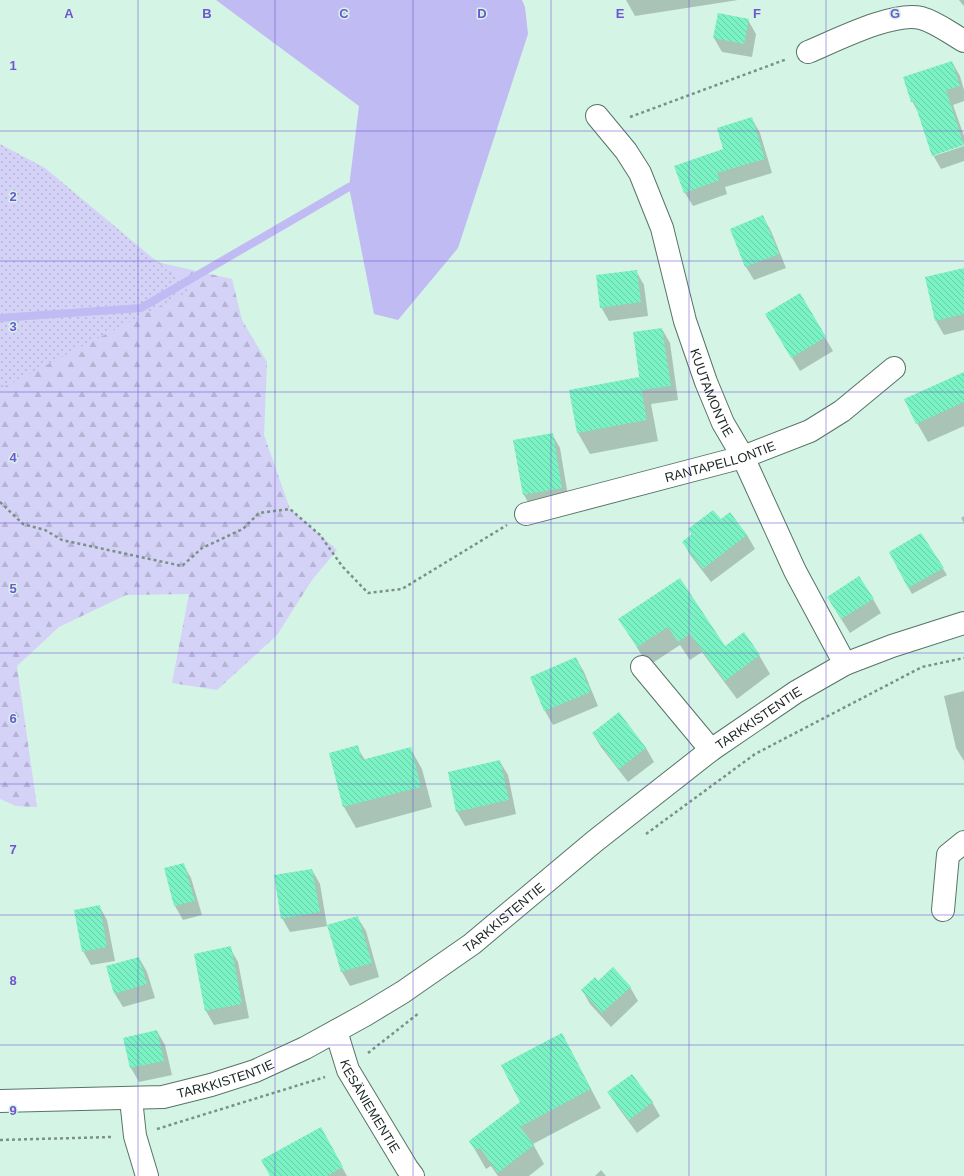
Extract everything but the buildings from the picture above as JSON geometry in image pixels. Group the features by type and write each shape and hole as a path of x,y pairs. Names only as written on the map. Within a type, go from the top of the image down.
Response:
{"street":[{"path":"808,52 876,24 894,18 910,16 930,21 964,41"},
{"name":"KUUTAMONTIE","path":"601,121 626,151 640,173 662,228 685,321 706,382 723,424 743,457 795,571 845,664"},
{"name":"RANTAPELLONTIE","path":"526,514 743,457 810,431 842,411 894,368"},
{"name":"TARKKISTENTIE","path":"0,1101 131,1099 163,1097 211,1085 255,1070 305,1048 404,992 472,944 595,841 711,750 796,692 845,664 892,646 964,623"},
{"path":"642,667 711,750"},
{"path":"943,910 948,854 964,842"},
{"name":"KESÄNIEMENTIE","path":"336,1031 348,1070 403,1162 413,1176"},
{"path":"131,1099 135,1136 147,1176"}],"path":[{"path":"601,121 808,52"},
{"path":"0,502 23,524 45,530 62,540 182,566 202,548 243,529 259,513 290,510 320,535 342,566 368,593 402,589 526,514"}],"green space":[{"path":"0,144 45,168 191,290 0,389"},
{"path":"0,157 117,253 232,279 242,320 267,362 264,435 290,509 337,550 312,580 277,635 217,690 172,683 189,594 126,595 59,627 17,666 37,807 16,806 0,799"}],"shaded area":[{"path":"216,0 522,0 525,7 528,34 458,248 398,320 374,314 349,187 359,106"}],"waterway":[{"path":"0,318 141,308 349,187"}]}
